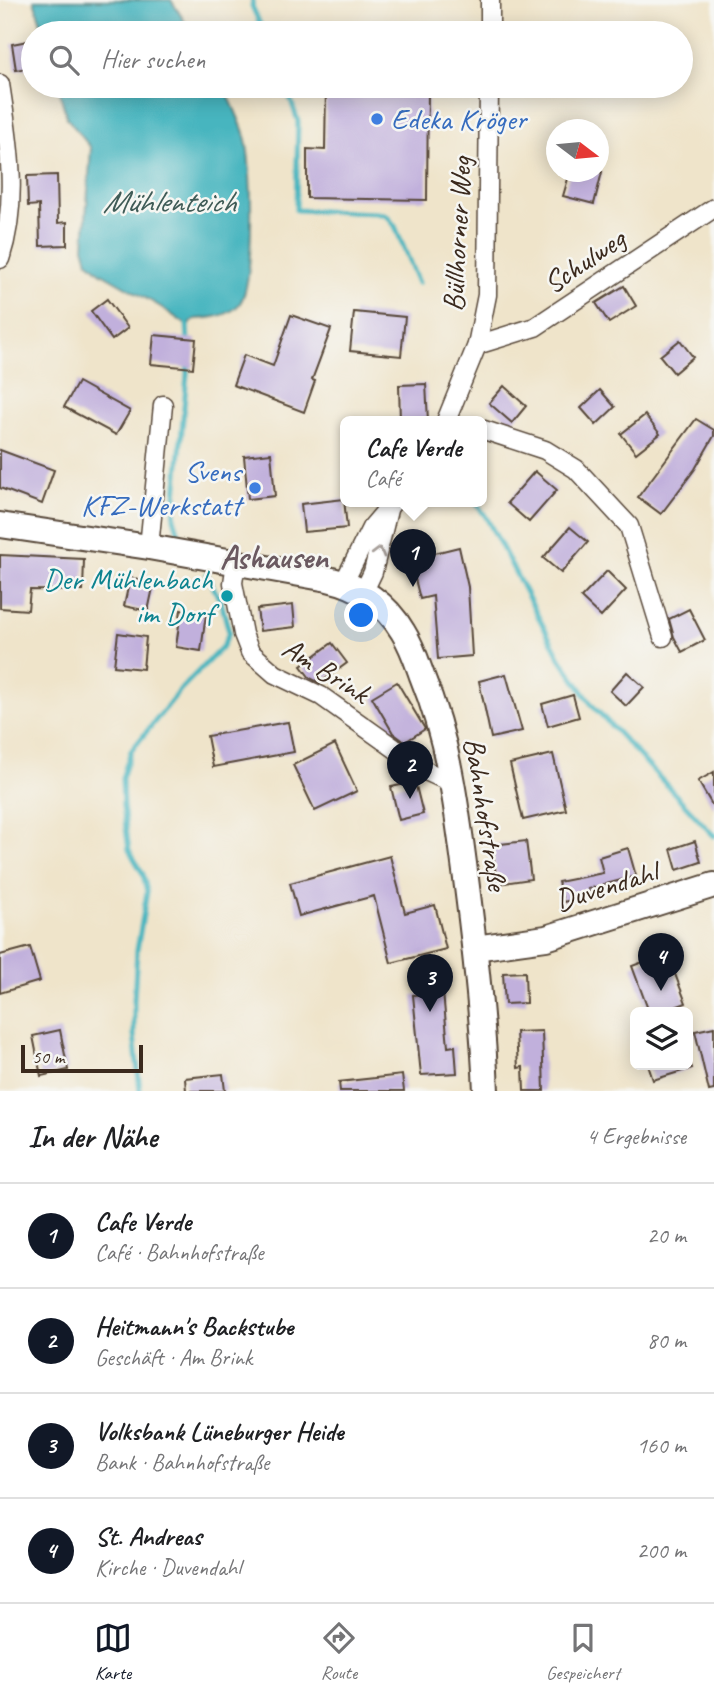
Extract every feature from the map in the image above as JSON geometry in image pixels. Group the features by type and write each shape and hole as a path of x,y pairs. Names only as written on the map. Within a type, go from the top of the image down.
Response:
{"street":[{"path":"490,0 490,21"},
{"path":"0,84 12,163 10,220 0,259"},
{"name":"Büllhorner Weg","path":"452,416 477,345 487,295 489,98"},
{"name":"Schulweg","path":"477,345 535,327 714,208"},
{"path":"149,547 163,405"},
{"path":"487,431 545,450 576,468 629,526 663,637"},
{"path":"0,525 236,562 354,587 371,528 389,507"},
{"name":"Am Brink","path":"236,562 233,583 243,634 250,652 275,674 321,696 428,772 452,783"},
{"name":"Bahnhofstraße","path":"354,587 389,612 404,633 439,724 452,783 475,948 486,1091"},
{"name":"Duvendahl","path":"475,948 546,937 714,886"}],"water":[{"path":"34,0 171,0 184,21 40,21"},
{"name":"Mühlenteich","path":"61,98 229,98 245,136 250,171 248,272 245,291 236,308 219,316 195,319 188,326 100,272 88,261 84,247 91,148 67,118"}],"building":[{"path":"21,42 21,69 16,70 12,44"},
{"name":"Edeka Kröger","path":"326,98 428,98 427,200 307,198 307,149 325,150"},
{"path":"57,175 58,223 67,222 67,245 40,246 39,205 28,206 27,176"},
{"path":"567,182 600,182 594,204 563,196"},
{"path":"624,286 636,306 609,323 596,303"},
{"path":"107,299 128,328 112,340 91,311"},
{"path":"354,312 405,317 401,356 350,351"},
{"path":"291,315 331,329 312,380 315,381 304,412 233,385 244,355 273,366"},
{"path":"154,335 196,339 193,368 151,364"},
{"path":"680,340 693,357 674,373 660,356"},
{"path":"78,382 130,411 116,435 64,407"},
{"path":"426,384 428,416 400,416 399,385"},
{"path":"504,386 526,406 512,423 489,403"},
{"path":"600,390 615,407 596,425 581,408"},
{"path":"645,415 660,434 636,453 621,434"},
{"path":"696,419 714,430 714,436 695,469 661,514 638,497"},
{"path":"0,450 54,470 42,504 0,488"},
{"path":"271,453 275,496 248,499 244,456"},
{"path":"535,471 557,490 529,522 507,503"},
{"path":"340,499 340,507 345,507 347,528 304,532 301,504"},
{"path":"570,527 588,542 561,573 543,558"},
{"path":"459,547 468,587 472,656 438,659 433,596 420,599 410,559"},
{"path":"0,555 84,559 83,591 30,590 28,610 0,608"},
{"path":"607,571 626,590 601,617 581,598"},
{"path":"130,578 154,583 148,611 124,606"},
{"path":"293,605 295,627 260,631 257,609"},
{"path":"689,609 705,640 682,652 669,619"},
{"path":"181,610 206,614 201,651 176,647"},
{"path":"118,633 146,637 143,669 114,666"},
{"path":"332,643 347,663 320,683 310,678 301,666"},
{"path":"627,672 644,687 626,706 610,691"},
{"path":"506,674 522,731 491,738 479,681"},
{"path":"397,682 425,729 405,742 393,733 372,697"},
{"path":"573,695 579,717 548,726 542,704"},
{"path":"288,722 294,752 213,767 207,736"},
{"path":"335,744 357,791 315,811 293,765"},
{"path":"553,754 566,810 523,820 510,764"},
{"path":"714,772 714,808 698,781"},
{"path":"415,782 423,814 399,820 391,787"},
{"path":"526,841 531,879 497,884 492,845"},
{"path":"695,841 701,862 677,870 671,849"},
{"path":"628,848 636,876 588,889 590,896 563,902 558,882 603,873 599,857"},
{"path":"390,856 405,913 435,905 446,949 391,963 374,896 299,916 290,883"},
{"path":"30,947 40,981 0,993 0,955"},
{"path":"667,953 686,1003 675,1007 647,1007 632,966"},
{"path":"525,972 526,1003 505,1004 503,973"},
{"path":"443,992 448,1047 455,1046 457,1073 421,1075 413,995"},
{"path":"714,1027 714,1090 709,1091 695,1031"},
{"path":"60,1030 68,1070 41,1076 33,1036"},
{"path":"542,1031 544,1091 524,1091 523,1067 518,1068 516,1032"},
{"path":"650,1070 686,1070 653,1080"},
{"path":"223,1074 225,1091 186,1091 185,1078"},
{"path":"402,1075 404,1091 340,1091 339,1082"}],"waterway":[{"path":"253,0 252,6 259,21"},
{"path":"290,98 298,121 296,210 377,213 387,216 395,226 418,283"},
{"path":"187,322 188,343"},
{"path":"179,534 174,518 188,363"},
{"path":"479,507 560,658 592,705 714,836"},
{"path":"140,1091 134,1034 134,1000 137,950 147,892 143,874 129,850 122,778 131,751 181,689 223,646 229,632 222,605 207,574"}],"place":[{"name":"Edeka Kröger","path":"377,119"},
{"name":"Svens KFZ-Werkstatt","path":"255,488"},
{"name":"Cafe Verde","path":"413,587"},
{"name":"Der Mühlenbach im Dorf","path":"227,596"},
{"name":"Heitmann's Backstube","path":"410,799"},
{"name":"St. Andreas","path":"661,991"},
{"name":"Volksbank Lüneburger Heide","path":"430,1012"}],"district":[{"name":"Ashausen","path":"274,556"}]}
